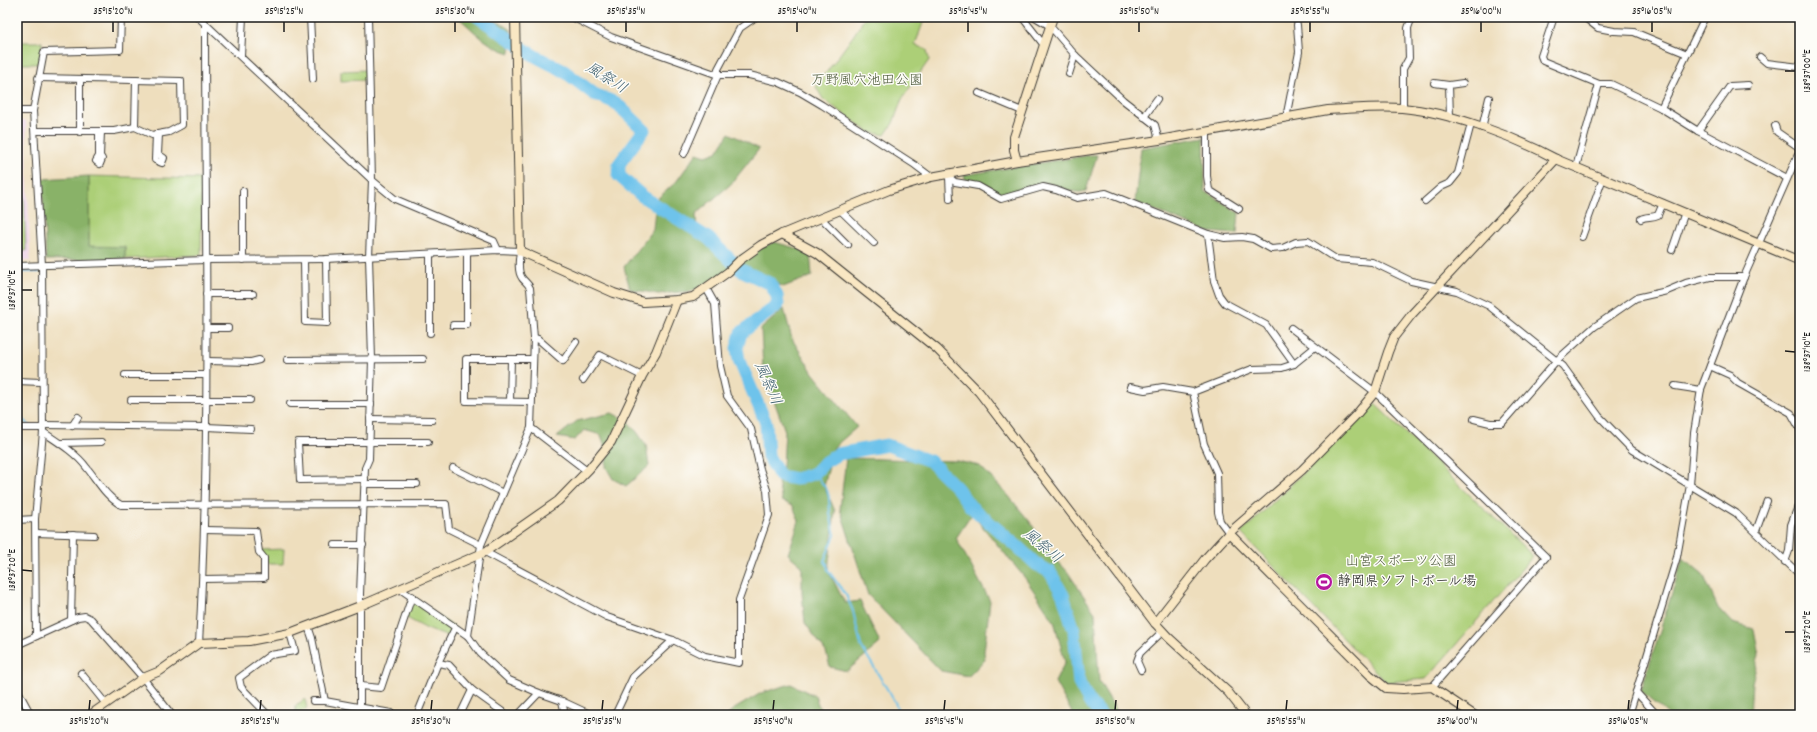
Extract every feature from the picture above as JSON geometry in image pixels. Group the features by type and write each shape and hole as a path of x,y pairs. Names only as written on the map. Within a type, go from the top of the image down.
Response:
{"street":[{"path":"36,636 35,519 43,428 42,265 33,111 44,52 120,50 121,17"},
{"path":"198,17 372,180 395,199 494,241 498,250"},
{"path":"241,56 243,17"},
{"path":"310,17 313,78"},
{"path":"360,712 360,606 365,482 370,443 372,359 369,257 372,180 368,17"},
{"path":"468,636 482,551 503,492 531,428 534,338 530,288 528,283 522,278 519,271 520,251 515,17"},
{"path":"572,17 611,37 718,75 749,75 778,82 800,92 915,164 931,177"},
{"path":"684,154 718,75 718,69 740,28 756,17"},
{"path":"1022,17 1043,44"},
{"path":"1035,17 1050,26 1074,55 1122,100 1155,124 1159,140"},
{"path":"1017,161 1014,150 1014,137 1053,17"},
{"path":"1403,108 1403,69 1409,58 1408,28 1412,17"},
{"path":"1554,17 1541,56 1543,61 1598,84 1611,84 1662,108 1698,131 1787,178"},
{"path":"1584,17 1598,28 1614,31 1634,32 1688,54"},
{"path":"1662,108 1704,17"},
{"path":"199,643 205,530 204,504 207,361 205,23"},
{"path":"1286,118 1299,52 1297,26"},
{"path":"1069,74 1074,55"},
{"path":"1760,58 1767,63 1800,67"},
{"path":"35,131 100,132 135,127 152,135 170,132 182,125 180,81 38,78"},
{"path":"80,79 80,132"},
{"path":"135,127 136,80"},
{"path":"1434,83 1449,85 1463,84"},
{"path":"1576,167 1598,84"},
{"path":"1449,85 1450,117"},
{"path":"1698,131 1730,86 1748,85"},
{"path":"979,93 1022,111"},
{"path":"1482,128 1489,98"},
{"path":"1144,117 1157,99"},
{"path":"17,266 206,260 304,260 498,250 520,251 614,293 643,302 677,300 693,297 728,272 740,260 761,245 782,234 889,190 931,177 947,176 1017,161 1159,140 1328,110 1385,107 1403,108 1450,117 1482,128 1540,150 1556,159 1800,261"},
{"path":"17,111 33,111"},
{"path":"1424,201 1440,187 1450,183 1458,173 1471,124"},
{"path":"1629,715 1677,557 1690,485 1694,434 1701,390 1744,277 1800,149 1777,132 1775,126"},
{"path":"1207,132 1207,176 1209,190 1239,209"},
{"path":"1155,622 1205,559 1229,533 1302,470 1356,415 1375,392 1394,337 1437,286 1556,159"},
{"path":"947,176 950,199"},
{"path":"947,176 955,182 978,186 1001,199 1043,187 1077,198 1106,193 1208,234 1225,238 1242,237 1252,239 1271,249 1283,248 1296,242 1308,241 1336,259 1372,262 1411,281 1457,291 1489,306 1557,360 1577,382 1599,416 1632,450 1652,464 1736,513 1800,575"},
{"path":"1582,237 1603,178"},
{"path":"243,191 243,260"},
{"path":"1641,219 1658,215 1663,203"},
{"path":"840,210 874,243"},
{"path":"1672,250 1685,212"},
{"path":"821,218 848,245"},
{"path":"782,234 823,258 937,349 979,392 1163,632 1228,692 1246,715"},
{"path":"1208,234 1214,281 1219,295 1225,303 1266,325 1294,364"},
{"path":"453,325 467,325 467,252"},
{"path":"430,254 430,333"},
{"path":"304,260 305,322 327,323 326,259"},
{"path":"1474,419 1490,423 1502,423 1557,360 1594,327 1636,298 1667,291 1686,283 1710,277 1744,277"},
{"path":"43,428 86,467 96,481 120,505 365,503 446,504 449,529 482,551 607,617 674,640 705,656 739,663 739,600 769,514 768,490 760,469 751,429 727,396 720,366 715,304 706,288"},
{"path":"206,294 253,294"},
{"path":"90,715 142,678 160,670 199,643 249,641 290,632 360,606 482,551 558,501 587,471 611,442 642,376 656,352 677,300"},
{"path":"207,328 228,328"},
{"path":"1192,392 1204,444 1217,473 1218,512 1220,521 1229,533 1370,675 1386,688 1403,690 1432,686 1546,557 1375,392 1291,328"},
{"path":"534,338 538,339 563,361 576,342"},
{"path":"1130,386 1145,390 1163,387 1192,392 1252,369 1282,368 1294,364 1315,347"},
{"path":"583,380 600,355 642,376"},
{"path":"287,360 424,359"},
{"path":"531,402 466,401 466,359 533,359"},
{"path":"510,401 511,359"},
{"path":"207,361 250,362 259,360"},
{"path":"1710,366 1730,375 1738,383 1791,413 1800,429"},
{"path":"125,376 206,375"},
{"path":"17,382 42,382"},
{"path":"1675,386 1701,390"},
{"path":"131,400 250,400"},
{"path":"290,404 371,404"},
{"path":"72,426 78,418"},
{"path":"370,419 432,420"},
{"path":"17,428 72,426 206,427 251,429"},
{"path":"531,428 587,471"},
{"path":"61,443 101,442"},
{"path":"417,484 300,480 298,442 428,442"},
{"path":"453,468 503,492"},
{"path":"1785,562 1789,551 1791,525 1800,500 1800,478"},
{"path":"1756,531 1767,501"},
{"path":"17,520 35,519"},
{"path":"203,579 264,578 264,558 258,552 256,531 205,530"},
{"path":"36,533 94,535"},
{"path":"71,620 73,534"},
{"path":"336,545 363,545"},
{"path":"400,589 468,636 480,653 509,680 562,701 592,715"},
{"path":"360,686 381,688 412,596"},
{"path":"17,645 71,620 85,616 91,619 172,715"},
{"path":"308,626 312,638 325,701"},
{"path":"417,715 438,663 455,628"},
{"path":"266,713 241,687 239,678 270,655 295,651 290,632"},
{"path":"1141,670 1137,661 1140,653 1163,632"},
{"path":"615,715 633,677 674,640"},
{"path":"438,663 449,665 472,690 507,715"},
{"path":"81,673 106,704"},
{"path":"1432,686 1474,715"},
{"path":"17,689 21,702 31,715"},
{"path":"460,715 472,690"},
{"path":"1636,692 1657,715"},
{"path":"518,715 539,693"},
{"path":"313,701 325,701 360,712 391,713 392,715"},
{"path":"562,701 565,715"}],"shaded area":[{"path":"17,121 26,121 30,261 17,261"}],"green space":[{"path":"458,17 472,17 492,20 499,22 511,30 510,53 488,43"},
{"name":"万野風穴池田公園","path":"865,17 925,17 915,45 927,50 929,60 902,99 893,123 885,135 869,132 823,99 816,87 854,35"},
{"path":"17,42 42,42 42,51 38,64 17,64"},
{"path":"367,70 367,80 341,81 341,71"},
{"path":"17,127 21,127 26,251 17,251"},
{"path":"729,133 759,149 731,184 696,214 697,232 729,258 746,255 774,242 810,252 812,276 783,287 764,275 728,272 692,291 658,294 630,289 624,267 653,229 656,200 676,182 697,153 706,156 717,152"},
{"path":"1204,137 1205,191 1239,213 1237,234 1208,232 1135,202 1141,148"},
{"path":"1097,155 1086,191 1081,192 1070,191 1054,185 1039,183 1001,196 980,183 965,179 964,175"},
{"path":"89,176 202,179 201,255 125,259 125,247 89,247"},
{"path":"89,176 89,246 125,247 125,259 46,260 42,179"},
{"path":"784,309 792,339 813,373 857,427 834,447 824,486 835,511 828,570 845,603 860,601 880,643 847,671 830,667 826,652 805,623 802,593 802,566 788,554 799,521 793,506 782,501 778,482 783,466 785,431 763,370 761,329"},
{"name":"山宮スポーツ公園","path":"1375,404 1533,556 1426,679 1386,682 1241,533"},
{"path":"612,413 627,421 646,445 649,466 626,486 613,479 606,467 607,452 601,435 584,430 575,440 557,437 577,421"},
{"path":"846,458 957,461 980,466 1007,494 1030,522 1050,553 1067,571 1095,613 1099,681 1119,715 1074,715 1071,711 1055,682 1065,662 1054,621 1025,578 972,514 956,538 990,601 984,652 985,659 969,676 941,671 868,595 840,509"},
{"path":"284,549 283,564 267,564 261,550"},
{"path":"1683,558 1703,574 1718,608 1732,623 1754,629 1759,655 1752,683 1750,715 1669,715 1641,691"},
{"path":"412,596 455,628 451,638 427,629 405,617"},
{"path":"791,684 815,696 822,715 728,715 731,711 761,693"},
{"path":"305,699 307,708 297,715 295,706"}],"waterway":[{"name":"風祭川","path":"478,17 533,55 564,71 594,94 616,103 644,130 619,164 618,175 642,196 708,238 741,270 771,284 777,296 778,305 741,333 737,348 739,360 766,423 768,456 780,476 796,479 815,473 825,462 838,454 887,445 930,461 957,488 970,506 1036,564 1050,572 1063,595 1074,630 1079,683 1090,703 1101,715"},
{"path":"17,272 40,272"},
{"path":"17,415 30,426"},
{"path":"815,473 827,490 830,514 835,535 824,561 827,564 828,570 846,595 853,611 861,646 895,702 899,715"},
{"path":"17,701 24,715"}],"place":[{"name":"静岡県ソフトボール場","path":"1324,582"}]}
